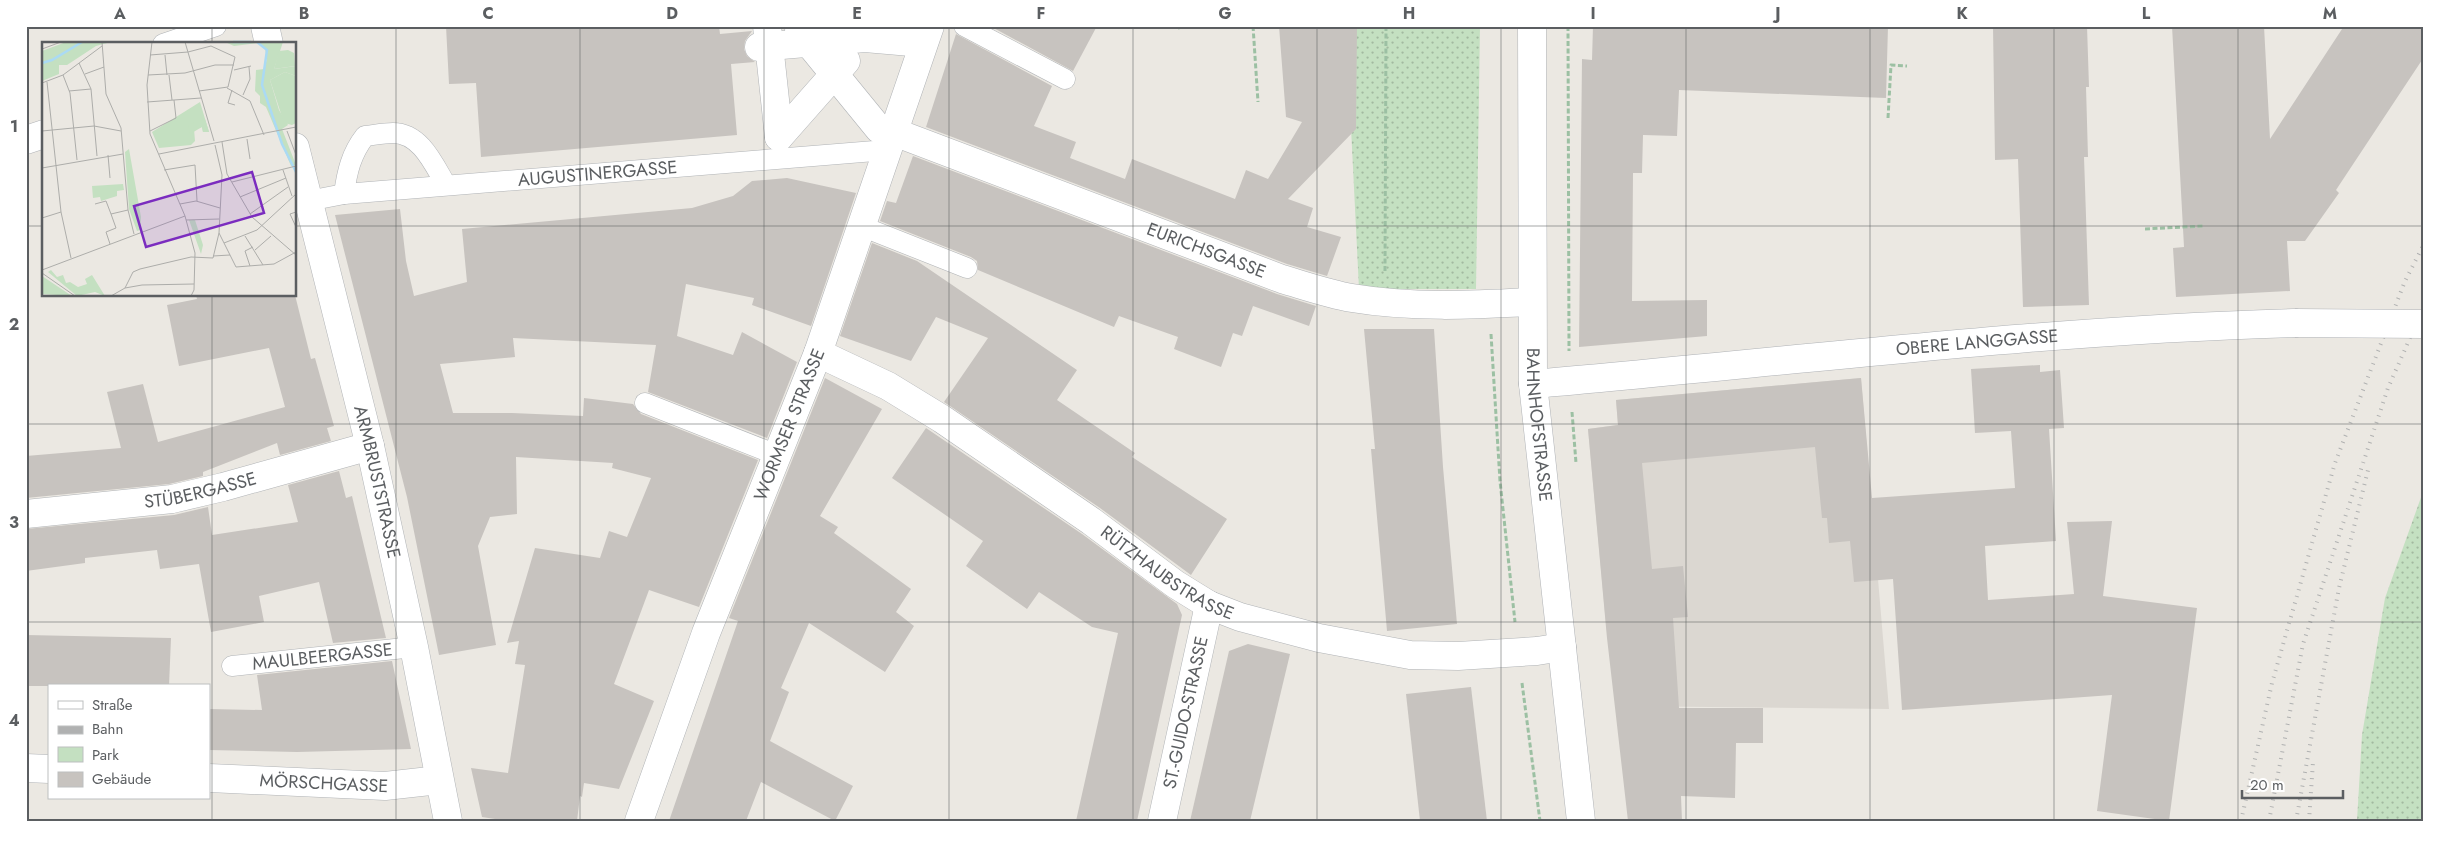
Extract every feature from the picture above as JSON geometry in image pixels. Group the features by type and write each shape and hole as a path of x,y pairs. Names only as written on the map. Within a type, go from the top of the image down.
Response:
{"street":[{"path":"265,26 269,42"},
{"name":"BAHNHOFSTRASSE","path":"1532,26 1533,384 1581,821"},
{"path":"865,38 780,137 769,36 802,34 865,38 920,34"},
{"path":"802,34 887,137"},
{"name":"WORMSER STRASSE","path":"639,821 706,633 818,353 861,226 920,34"},
{"path":"26,140 42,135"},
{"name":"EURICHSGASSE","path":"887,137 1282,279 1322,291 1386,302 1491,304 1532,302"},
{"name":"ARMBRUSTSTRASSE","path":"296,151 370,446 414,647 448,821"},
{"name":"OBERE LANGGASSE","path":"1533,384 1989,341 2193,326 2295,323 2424,324"},
{"name":"RÜTZHAUBSTRASSE","path":"818,353 888,386 942,418 1091,521 1175,584 1209,605 1247,619 1367,648 1410,655 1458,656 1562,647"},
{"name":"STÜBERGASSE","path":"26,514 172,498 223,488 370,446"},
{"name":"ST.-GUIDO-STRASSE","path":"1162,821 1209,605"},
{"path":"26,768 48,769"},
{"name":"MÖRSCHGASSE","path":"210,778 385,786 439,780"}],"lane":[{"path":"169,42 216,26"},
{"path":"964,26 1065,79"},
{"path":"344,194 349,164 357,146 365,136 394,132 406,135 425,149 446,185"},
{"name":"AUGUSTINERGASSE","path":"308,201 344,194 446,185 887,137"},
{"path":"861,226 967,268"},
{"path":"645,403 777,455"},
{"name":"MAULBEERGASSE","path":"232,666 414,647"}],"path":[{"path":"1178,28 1186,26"},
{"path":"1253,26 1258,102"},
{"path":"1385,275 1386,26"},
{"path":"1568,26 1568,332"},
{"path":"1888,118 1891,65 1907,66"},
{"path":"2145,229 2204,226"},
{"path":"1491,304 1491,336 1500,481 1518,652 1540,821"}],"shaded area":[{"path":"1861,378 1889,709 1616,706 1606,624 1588,429 1618,425 1616,400"}],"green space":[{"path":"1346,26 1480,26 1476,289 1359,289"},
{"path":"2424,489 2424,821 2357,821 2362,735 2385,598"}],"building":[{"path":"446,26 719,26 720,34 752,31 745,41 744,49 747,56 755,62 731,64 737,135 481,157 476,83 449,84"},
{"path":"990,26 1097,26 1073,71"},
{"path":"1279,26 1357,26 1356,129 1288,199 1313,208 1307,227 1341,237 1327,276 1287,264 926,127 956,34 1052,86 1034,126 1076,142 1070,158 1125,179 1132,159 1235,199 1246,170 1268,179 1302,122 1286,117"},
{"path":"1593,26 1888,26 1886,98 1679,90 1677,136 1643,135 1642,173 1633,173 1632,301 1707,300 1707,336 1579,347 1582,59 1592,60"},
{"path":"1993,26 2087,26 2089,87 2086,87 2088,157 2084,157 2089,305 2023,307 2018,159 1995,160"},
{"path":"2172,26 2264,26 2270,139 2344,26 2424,26 2424,57 2336,190 2339,193 2305,241 2287,241 2290,291 2176,297 2173,248 2184,247"},
{"path":"913,156 1277,294 1316,306 1309,326 1253,306 1242,336 1233,333 1221,367 1174,349 1178,337 1119,316 1114,327 978,270 977,261 971,257 880,221 887,201 896,203"},
{"path":"787,178 856,193 811,326 752,305 754,298 686,284 677,336 733,355 742,332 797,362 767,438 648,392 656,345 513,338 515,357 440,364 453,413 583,416 584,398 633,404 641,414 758,460 699,607 649,590 614,684 654,701 619,789 584,783 582,797 580,796 577,821 508,821 482,817 471,768 508,773 525,665 515,664 519,641 507,643 535,548 600,558 609,531 627,537 651,478 612,468 613,463 516,457 517,514 490,517 478,546 496,645 439,655 407,497 335,215 400,209 406,261 414,296 467,282 462,229 692,208 733,196 752,181"},
{"path":"872,243 917,261 1077,370 1057,400 1135,453 1132,457 1227,519 1191,575 1100,508 944,402 988,338 936,317 911,361 840,336"},
{"path":"196,296 295,296 311,359 315,358 334,426 327,428 331,441 280,455 277,443 203,472 203,476 169,484 26,498 26,456 121,448 107,392 143,384 158,442 285,407 269,348 179,366 167,305 197,299"},
{"path":"1364,329 1434,329 1443,467 1457,624 1387,631 1371,449 1375,449"},
{"path":"2040,365 2040,372 2060,370 2064,428 2049,429 2056,541 1985,546 1988,600 2074,594 2067,522 2112,521 2103,596 2197,608 2169,821 2097,811 2112,695 1902,710 1893,579 1854,582 1850,541 1829,543 1827,518 1822,518 1815,447 1642,463 1652,569 1683,566 1688,617 1673,618 1679,708 1763,708 1763,743 1736,743 1735,798 1681,796 1682,821 1628,821 1607,638 1588,429 1618,425 1616,400 1861,378 1872,498 2015,488 2011,431 1975,433 1971,369"},
{"path":"825,378 882,409 820,516 838,527 834,533 911,589 896,612 914,626 885,672 809,623 781,688 789,692 770,741 853,786 835,821 761,782 746,821 669,821 738,621 729,618"},
{"path":"926,428 1082,534 1177,604 1182,615 1137,821 1076,821 1118,633 1092,627 1039,592 1027,609 966,566 983,541 892,478"},
{"path":"339,471 346,498 352,496 386,638 333,643 319,582 259,596 264,622 211,632 199,564 160,569 157,550 85,558 85,563 26,571 26,529 174,515 208,507 212,535 298,522 288,485"},
{"path":"26,635 171,638 169,684 48,684 48,686 26,686"},
{"path":"1248,644 1290,654 1250,821 1190,821 1229,651"},
{"path":"392,661 411,749 297,752 210,750 210,709 262,710 257,675"},
{"path":"1471,687 1487,821 1420,821 1406,694"}],"railway":[{"path":"2241,821 2272,683 2335,463 2405,281 2424,244"},
{"path":"2269,821 2303,644 2388,388 2424,306"},
{"path":"2296,821 2339,588 2369,466"},
{"path":"2309,821 2313,762"}]}
